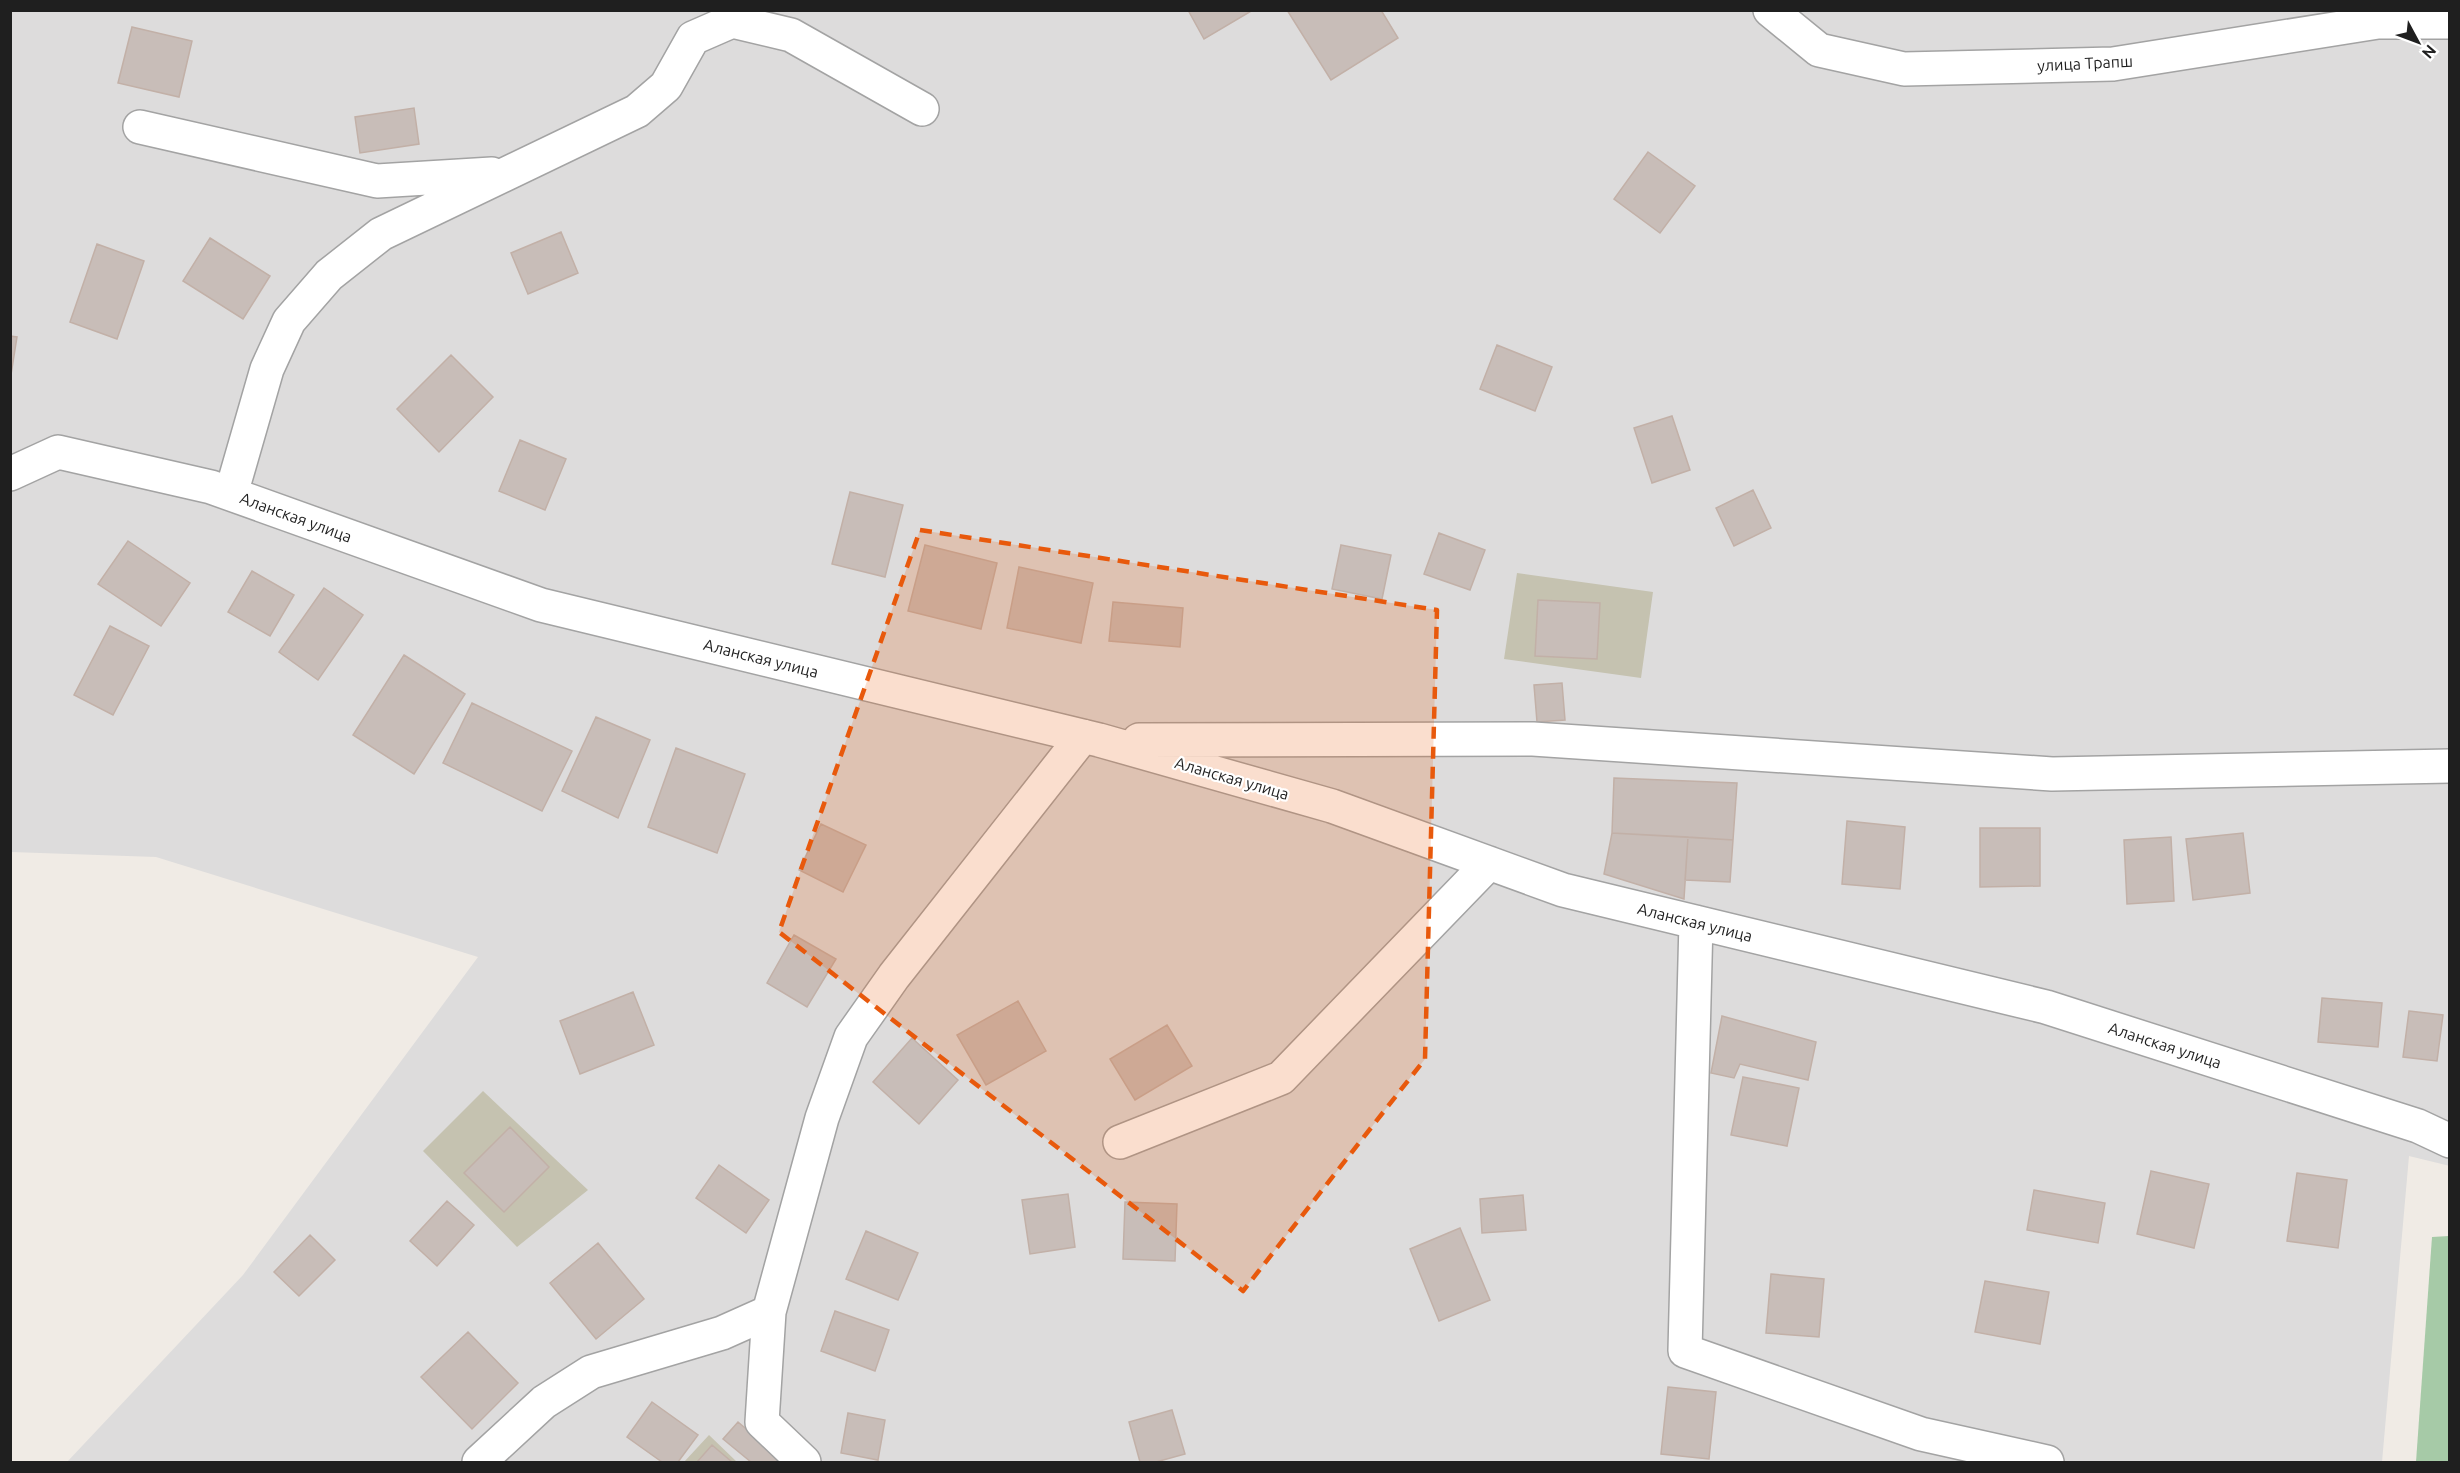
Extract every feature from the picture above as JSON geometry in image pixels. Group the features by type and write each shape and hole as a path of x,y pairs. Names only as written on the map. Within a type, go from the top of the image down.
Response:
{"street":[{"name":"улица Трапш","path":"1770,10 1819,50 1904,69 2113,64 2378,22 2450,22"},
{"path":"231,494 267,369 289,321 329,275 381,234 637,111 666,86 693,38 732,21 791,35 922,109"},
{"path":"140,127 377,181 508,174"},
{"name":"Аланская улица","path":"10,474 58,452 211,487 541,605 1091,738 1332,806 1563,890 2046,1007 2418,1126 2450,1140"},
{"path":"804,1462 762,1422 770,1312 822,1118 851,1037 894,976 1091,738 1533,739 2052,774 2450,766"},
{"path":"1120,1142 1281,1078 1489,863"},
{"path":"1696,922 1685,1352 1921,1434 2047,1462"},
{"path":"479,1462 544,1402 591,1372 722,1333 770,1312"}],"highlighted area":[{"path":"920,530 1437,610 1425,1059 1243,1291 779,932"}],"shaded area":[{"path":"11,11 2449,11 2450,1166 2409,1156 2382,1462 67,1462 243,1275 478,957 156,857 11,852"},
{"path":"1517,573 1653,592 1641,678 1504,659"},
{"path":"483,1091 588,1190 517,1247 423,1151"},
{"path":"709,1435 737,1462 684,1462"}],"green space":[{"path":"2449,1236 2449,1462 2416,1462 2432,1237"}],"building":[{"path":"1188,10 1253,10 1204,39"},
{"path":"1287,10 1381,10 1398,38 1331,80"},
{"path":"132,27 192,41 179,97 118,83"},
{"path":"414,108 419,144 360,153 355,117"},
{"path":"1648,152 1695,186 1660,233 1614,199"},
{"path":"561,232 578,273 528,294 511,253"},
{"path":"210,238 270,276 243,319 183,281"},
{"path":"97,244 144,261 117,339 70,322"},
{"path":"10,336 17,337 10,381"},
{"path":"1497,345 1552,367 1535,411 1480,389"},
{"path":"451,355 493,397 439,452 397,409"},
{"path":"1672,416 1690,470 1652,483 1634,428"},
{"path":"520,440 566,459 545,510 499,491"},
{"path":"1753,490 1771,528 1734,546 1716,508"},
{"path":"850,492 903,505 885,577 832,564"},
{"path":"1439,533 1485,550 1470,590 1424,574"},
{"path":"128,541 190,583 161,626 98,584"},
{"path":"925,545 997,563 981,629 908,611"},
{"path":"1341,545 1391,555 1382,599 1332,589"},
{"path":"1019,567 1093,583 1081,643 1007,628"},
{"path":"252,571 294,595 270,636 228,612"},
{"path":"324,588 363,615 318,680 279,652"},
{"path":"1538,600 1600,603 1597,659 1535,656"},
{"path":"1113,602 1183,608 1180,647 1109,641"},
{"path":"110,626 149,646 113,715 74,695"},
{"path":"404,655 465,694 414,774 353,735"},
{"path":"1562,683 1565,720 1537,722 1534,685"},
{"path":"472,703 572,751 542,811 443,763"},
{"path":"596,717 650,740 618,818 562,791"},
{"path":"676,748 745,774 717,853 648,827"},
{"path":"1614,778 1737,783 1733,840 1612,833"},
{"path":"1847,821 1905,827 1900,889 1842,884"},
{"path":"821,824 866,845 843,892 799,870"},
{"path":"1980,828 2040,828 2040,886 1980,887"},
{"path":"1612,833 1688,837 1684,899 1604,874"},
{"path":"2243,833 2250,893 2193,900 2186,839"},
{"path":"1688,837 1733,840 1730,882 1685,880"},
{"path":"2171,837 2174,901 2127,904 2124,840"},
{"path":"794,935 836,959 807,1007 767,983"},
{"path":"633,992 654,1045 580,1074 560,1021"},
{"path":"2322,998 2382,1003 2378,1047 2318,1042"},
{"path":"1018,1001 1046,1051 986,1085 957,1035"},
{"path":"2409,1011 2443,1015 2437,1061 2403,1057"},
{"path":"1722,1016 1816,1042 1808,1080 1740,1064 1734,1078 1711,1073"},
{"path":"1167,1025 1192,1066 1135,1100 1110,1059"},
{"path":"912,1038 958,1080 919,1124 873,1082"},
{"path":"1743,1077 1799,1088 1787,1146 1731,1135"},
{"path":"510,1127 549,1167 504,1212 464,1173"},
{"path":"719,1165 769,1200 746,1233 696,1198"},
{"path":"2151,1171 2209,1184 2194,1248 2137,1234"},
{"path":"2297,1173 2347,1180 2338,1248 2287,1241"},
{"path":"2034,1190 2105,1203 2098,1243 2027,1230"},
{"path":"1068,1194 1075,1247 1030,1254 1022,1200"},
{"path":"1523,1195 1526,1230 1482,1233 1480,1199"},
{"path":"447,1201 474,1225 437,1266 410,1241"},
{"path":"1125,1202 1177,1204 1175,1261 1123,1259"},
{"path":"1460,1228 1490,1300 1439,1321 1410,1249"},
{"path":"866,1231 918,1253 898,1300 846,1279"},
{"path":"310,1235 335,1260 299,1296 274,1272"},
{"path":"598,1243 644,1299 596,1339 550,1283"},
{"path":"1771,1274 1824,1279 1819,1337 1766,1333"},
{"path":"1985,1281 2049,1292 2040,1344 1975,1332"},
{"path":"835,1311 889,1330 875,1371 821,1351"},
{"path":"468,1332 518,1383 472,1429 421,1377"},
{"path":"1668,1387 1716,1392 1709,1459 1661,1454"},
{"path":"652,1402 698,1435 678,1462 662,1462 627,1437"},
{"path":"1172,1410 1185,1454 1156,1462 1140,1462 1129,1422"},
{"path":"848,1413 885,1420 878,1460 841,1453"},
{"path":"738,1422 783,1460 781,1462 751,1462 723,1439"},
{"path":"712,1445 732,1462 697,1462"}]}
